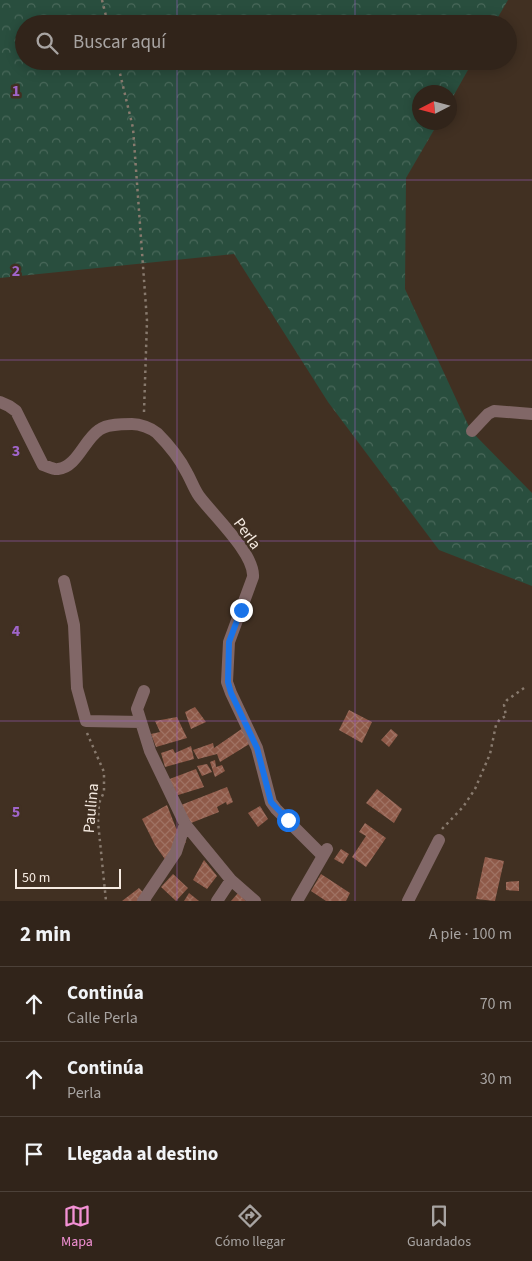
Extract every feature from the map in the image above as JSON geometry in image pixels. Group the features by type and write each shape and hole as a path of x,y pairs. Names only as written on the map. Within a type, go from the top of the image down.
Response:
{"street":[{"path":"0,402 16,411 43,465 58,469 70,463 99,430 109,426 126,424 143,426"},
{"path":"472,431 488,414 494,411 532,414"},
{"name":"Perla","path":"143,426 156,432 177,457 198,495 235,540 252,566 253,577 229,642 228,682 231,693 257,748 271,802 325,852 297,901"},
{"path":"64,581 74,626 77,688 86,721 141,722"},
{"path":"144,691 137,709 141,722 150,751 185,824 231,880 255,901"},
{"path":"143,901 176,852 185,824"},
{"path":"408,901 439,840"},
{"path":"217,901 231,880"}],"path":[{"path":"102,0 106,15"},
{"path":"119,70 133,128 148,321 143,426"},
{"path":"439,840 443,836 442,828 463,807 475,789 490,754 496,725 500,719 506,716 504,705 507,700 524,688"},
{"name":"Paulina","path":"86,721 84,728 104,772 104,792 99,803 98,822 106,901"}],"green space":[{"path":"0,0 508,0 499,15 15,15 15,70 468,70 457,90 457,85 412,85 412,130 434,130 406,178 405,289 471,431 532,493 532,586 439,550 328,402 234,254 0,278"}],"building":[{"path":"195,707 206,722 191,729 185,712"},
{"path":"349,710 372,722 362,743 339,730"},
{"path":"177,717 187,738 156,747 151,734 160,732 155,721"},
{"path":"243,728 251,743 220,762 217,754 198,759 193,750 213,743 214,748"},
{"path":"391,729 398,735 389,747 381,740"},
{"path":"191,746 194,759 165,767 161,753 173,749 175,753"},
{"path":"215,760 216,767 222,765 225,771 215,777 210,762"},
{"path":"207,764 212,772 202,776 197,766"},
{"path":"196,769 204,787 175,796 167,780"},
{"path":"227,787 233,802 227,805 226,802 217,807 219,812 191,823 181,805"},
{"path":"377,789 402,809 394,823 366,803"},
{"path":"167,805 176,828 186,842 169,865 155,845 142,819"},
{"path":"260,806 268,819 258,827 248,813"},
{"path":"365,823 386,838 366,867 352,857 366,836 359,832"},
{"path":"341,849 349,854 343,864 334,859"},
{"path":"485,857 504,861 495,901 476,899"},
{"path":"204,860 217,876 207,889 193,880"},
{"path":"173,874 188,888 176,901 161,887"},
{"path":"321,874 350,893 346,901 326,901 311,891"},
{"path":"519,881 519,891 506,890 506,882"},
{"path":"139,888 151,901 122,901"},
{"path":"189,893 199,901 184,901"},
{"path":"238,893 246,901 231,901"}],"route":[{"path":"241,610 229,642 228,682 231,693 257,748 271,802 288,820"}]}
